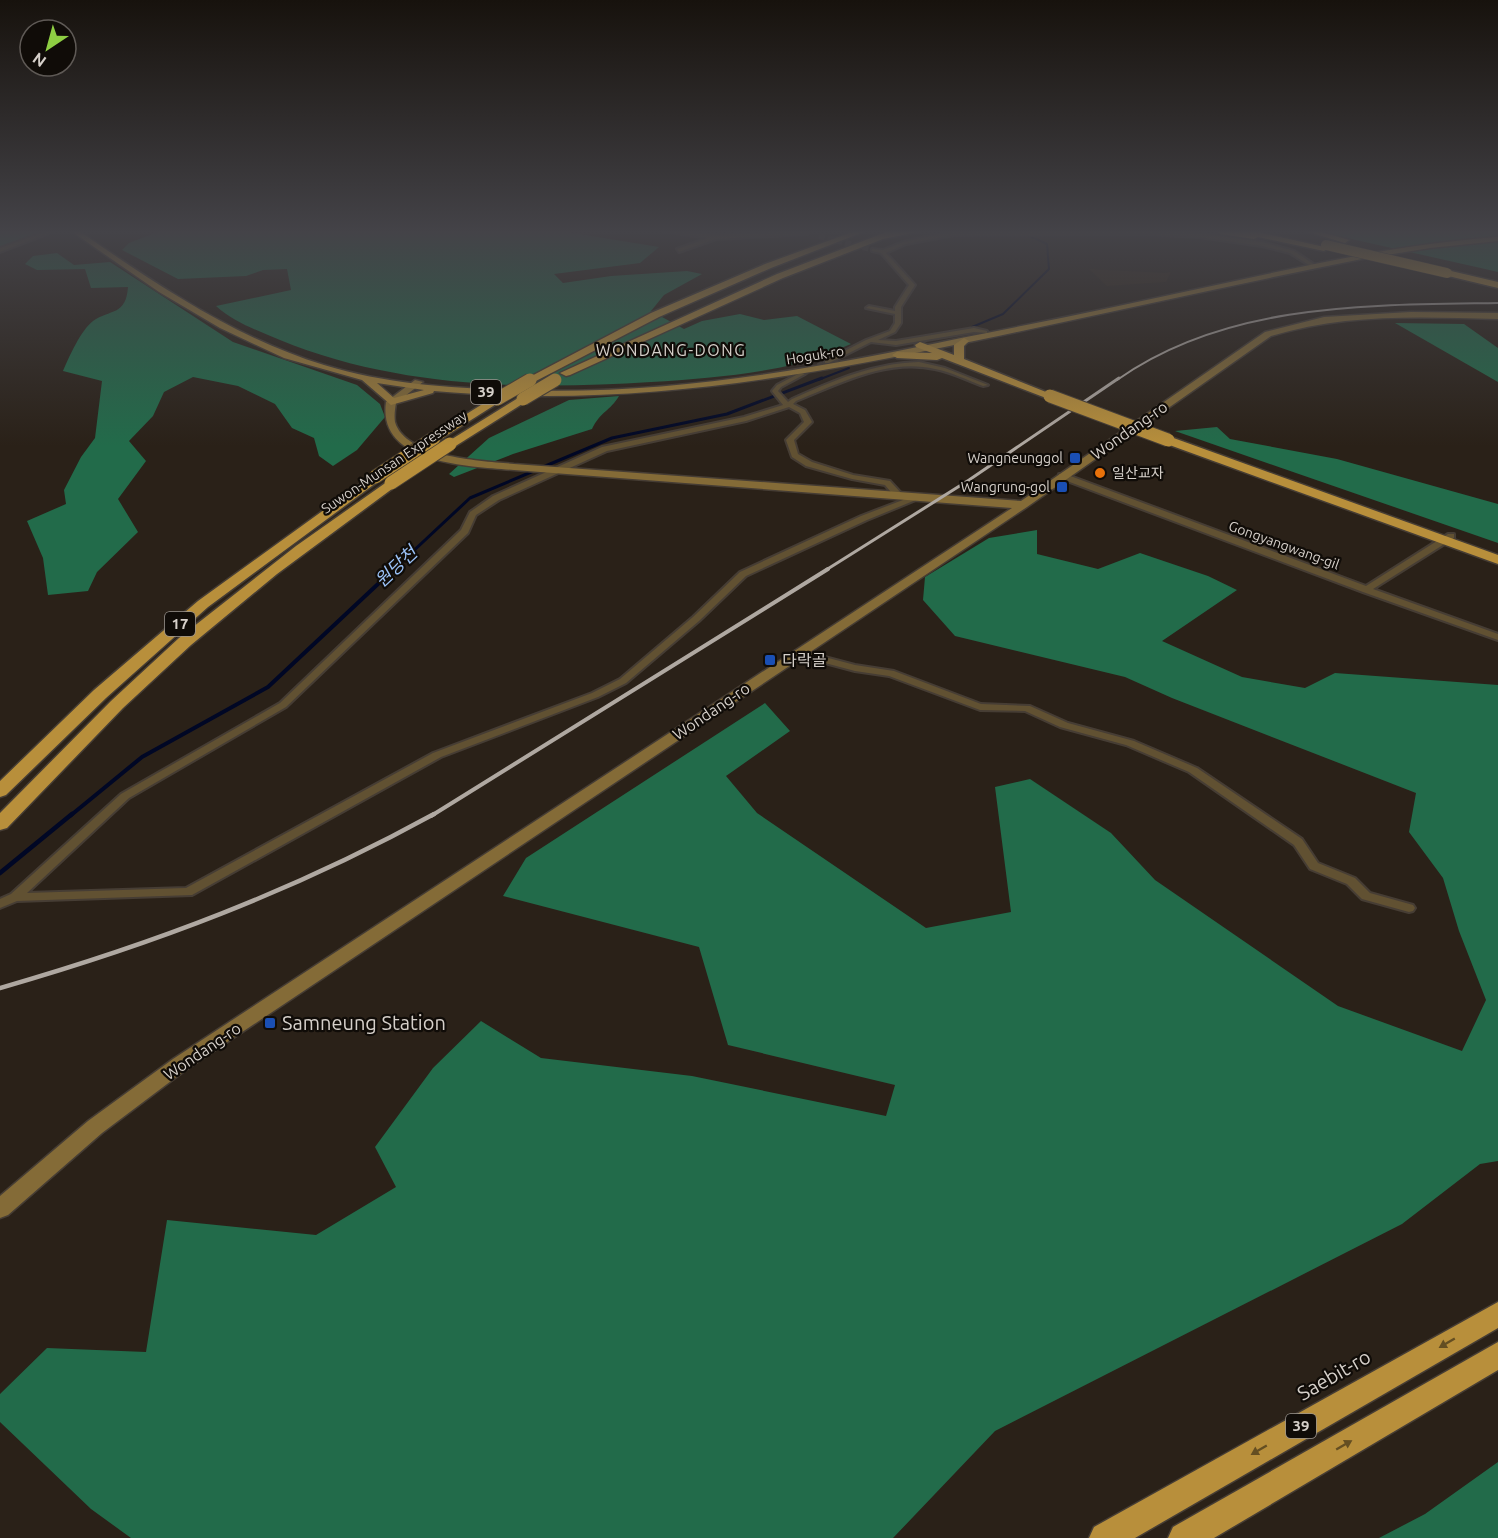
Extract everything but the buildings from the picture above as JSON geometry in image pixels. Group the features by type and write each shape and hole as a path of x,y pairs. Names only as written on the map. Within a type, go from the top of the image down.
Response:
{"highway":[{"path":"543,372 566,355 640,315 668,303"},
{"name":"Suwon-Munsan Expressway","path":"0,791 100,694 203,604 375,477 434,438 543,372 683,303"},
{"name":"Suwon-Munsan Expressway","path":"0,825 122,700 191,636 276,568 391,483 450,444 566,373 701,303"},
{"path":"566,373 723,303"},
{"path":"958,358 959,345 964,341"},
{"path":"927,346 1169,438 1498,554"},
{"path":"897,355 958,358"},
{"path":"1448,538 1498,560"},
{"name":"Saebit-ro","path":"1105,1538 1498,1314"},
{"name":"39","path":"1184,1538 1498,1355"}],"main road":[{"name":"Hoguk-ro","path":"186,303 247,340 322,368 358,376 441,388 562,394 686,388 760,379 897,355 985,332 1129,303"},
{"name":"Hoguk-ro","path":"194,303 251,337 326,364 416,384 567,390 682,385 851,360 964,341 1141,303"},
{"name":"Wondang-ro","path":"0,1209 95,1127 180,1065 1023,505 1268,334 1306,323 1349,317 1498,316"},
{"path":"358,376 387,395 391,402 389,417 399,437 409,445 439,457 514,467 1023,505"},
{"path":"391,402 416,384"},
{"path":"391,402 441,388"}],"street":[{"path":"827,362 868,341 892,332 898,323 900,303"},
{"path":"869,308 898,313"},
{"path":"868,341 896,343 974,330 985,332"},
{"path":"0,904 15,897 125,796 283,705 465,531 473,514 496,498 605,449 746,419 868,372 906,365 936,367 985,385"},
{"path":"802,374 779,386 775,391 786,403 803,411 808,417 808,422 790,440 795,455 809,464 833,472 887,483 898,495"},
{"name":"Gongyangwang-gil","path":"1062,476 1498,637"},
{"path":"15,897 188,892 437,754 595,695 623,681 696,619 742,574 864,518 919,497"},
{"path":"1366,590 1448,538"},
{"path":"798,653 855,668 891,673 980,707 1027,708 1064,725 1130,743 1193,770 1298,842 1314,866 1351,882 1366,896 1409,908"}],"green space":[{"path":"124,303 173,303 233,342 357,385 380,404 385,417 357,450 333,466 319,456 314,438 292,428 275,404 238,386 193,377 164,392 153,416 129,441 146,461 118,499 138,532 97,572 88,591 48,595 43,558 27,521 66,504 64,490 81,457 95,438 102,381 63,371 76,344 89,325"},
{"path":"231,303 658,303 651,311 684,329 702,321 740,314 764,320 797,316 851,344 796,364 742,374 604,384 510,385 416,376 370,368 324,356 246,326 216,306"},
{"path":"1395,323 1464,324 1498,348 1498,382"},
{"path":"619,396 592,429 513,454 454,477 449,474 489,438 569,400"},
{"path":"1217,427 1230,439 1337,459 1498,504 1498,543 1175,431"},
{"path":"1037,530 1037,554 1098,569 1140,553 1208,576 1237,590 1162,641 1242,677 1305,688 1335,673 1498,685 1498,1161 1480,1164 1402,1224 995,1431 893,1538 131,1538 91,1509 0,1422 0,1394 47,1348 146,1352 167,1220 316,1235 396,1187 375,1147 433,1068 481,1021 541,1058 692,1076 886,1116 895,1085 728,1045 699,947 503,896 526,858 765,703 790,731 726,776 757,813 926,928 1011,912 995,787 1030,779 1111,833 1155,880 1338,1006 1462,1051 1486,1000 1459,931 1443,878 1409,832 1416,793 1172,698 1125,677 955,636 923,600 925,577 989,538"},
{"path":"1498,1462 1498,1538 1379,1538 1425,1514"}],"waterway":[{"name":"원당천","path":"972,327 1003,314 1014,303"},
{"name":"원당천","path":"818,380 849,368"},
{"name":"원당천","path":"543,467 612,438 727,414 822,378"},
{"name":"원당천","path":"393,570 470,498 536,470"},
{"name":"원당천","path":"70,816 142,757 268,687 394,569"},
{"name":"원당천","path":"0,873 72,814"}],"tunnel":[{"path":"802,374 827,362"}],"railway":[{"path":"1117,380 1160,354 1205,335 1252,322 1301,313 1350,308 1498,303"},
{"path":"826,570 969,480 1119,378"},
{"path":"431,816 828,569"},
{"path":"0,988 113,953 222,913 329,867 434,814"}],"place":[{"name":"Wangneunggol","path":"1075,458"},
{"name":"일산교자","path":"1100,473"},
{"name":"Wangrung-gol","path":"1062,487"},
{"name":"다락골","path":"770,660"},
{"name":"Samneung Station","path":"270,1023"}],"district":[{"name":"WONDANG-DONG","path":"671,350"}]}
